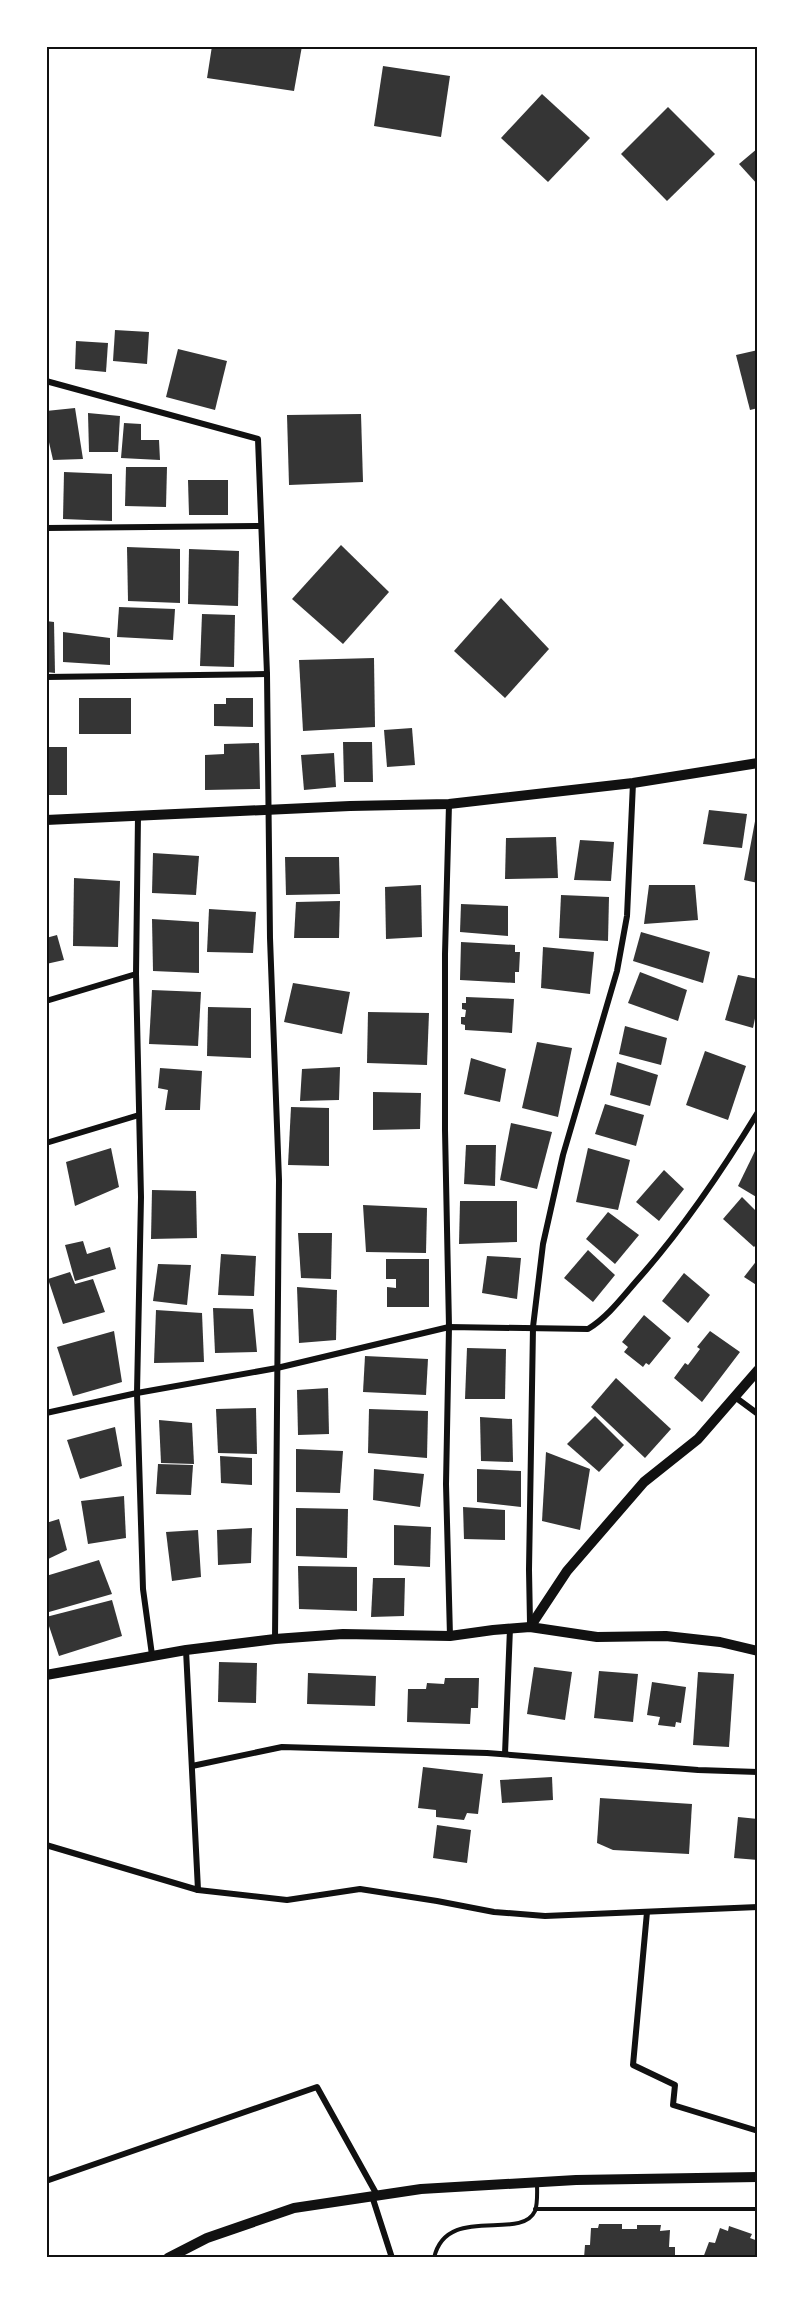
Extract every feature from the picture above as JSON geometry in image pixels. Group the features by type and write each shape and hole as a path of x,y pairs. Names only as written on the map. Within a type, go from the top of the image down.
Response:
{"street":[{"path":"46,381 258,439 267,674 270,938 279,1180 275,1640"},
{"path":"46,528 261,526"},
{"path":"46,677 267,674"},
{"path":"46,820 449,804 633,783 758,763"},
{"path":"530,1627 533,1327 543,1244 563,1155 617,971 625,927 633,783"},
{"path":"449,804 445,954 445,1130 449,1327 446,1484 450,1636"},
{"path":"138,816 136,974 141,1197 137,1393 143,1589 152,1655"},
{"path":"46,1001 136,974"},
{"path":"46,1143 140,1115"},
{"path":"46,1413 137,1393 277,1368 449,1327 588,1329 603,1319 675,1238 725,1167 757,1115"},
{"path":"530,1627 567,1571 644,1482 698,1439 758,1370"},
{"path":"735,1397 758,1414"},
{"path":"46,1675 152,1655 275,1640 343,1634 450,1636 530,1627 597,1637 666,1636 720,1642 758,1652"},
{"path":"505,1754 510,1628"},
{"path":"186,1650 198,1890"},
{"path":"192,1766 282,1747 505,1754 698,1770 758,1772"},
{"path":"46,1845 198,1890 287,1900 360,1889 494,1912 544,1916 758,1908"},
{"path":"647,1912 633,2066 675,2085 673,2105 758,2131"},
{"path":"46,2181 317,2087 374,2196 392,2258"},
{"path":"168,2258 207,2238 294,2208 421,2189 666,2177 758,2177"}],"lane":[{"path":"434,2258 441,2241 450,2232 474,2226 521,2223 530,2217 536,2209 537,2182"},
{"path":"536,2209 758,2209"}],"building":[{"path":"212,46 302,46 294,91 207,78"},
{"path":"383,66 450,76 441,137 374,126"},
{"path":"542,94 590,138 548,182 501,138"},
{"path":"668,107 715,154 667,201 621,154"},
{"path":"758,148 758,185 739,164"},
{"path":"115,330 149,332 147,364 113,361"},
{"path":"76,341 108,343 106,372 75,369"},
{"path":"178,349 227,361 215,410 166,397"},
{"path":"758,350 758,408 750,410 736,355"},
{"path":"75,408 83,459 53,460 46,429 46,411"},
{"path":"88,413 120,416 118,452 89,452"},
{"path":"361,414 363,482 289,485 287,415"},
{"path":"124,423 141,424 141,440 159,440 160,460 121,458"},
{"path":"126,467 167,467 166,507 125,506"},
{"path":"64,472 112,474 112,521 63,519"},
{"path":"188,480 228,480 228,515 189,515"},
{"path":"341,545 389,592 343,644 292,599"},
{"path":"127,547 180,549 180,603 128,601"},
{"path":"189,549 239,551 238,606 188,604"},
{"path":"501,598 549,649 505,698 454,651"},
{"path":"119,607 175,609 173,640 117,637"},
{"path":"202,614 235,615 234,667 200,666"},
{"path":"46,621 54,622 55,673 46,672"},
{"path":"63,632 110,638 110,665 63,662"},
{"path":"374,658 375,727 303,731 299,660"},
{"path":"79,698 131,698 131,734 79,734"},
{"path":"226,698 253,698 253,727 214,726 214,704 226,704"},
{"path":"412,728 415,765 387,767 384,730"},
{"path":"343,742 372,742 373,782 344,782"},
{"path":"259,743 260,789 205,790 205,755 224,754 224,744"},
{"path":"46,747 67,747 67,795 46,795"},
{"path":"334,753 336,787 304,790 301,755"},
{"path":"709,810 747,814 742,848 703,844"},
{"path":"756,816 758,817 758,883 744,880"},
{"path":"556,837 558,878 505,879 506,838"},
{"path":"580,840 614,842 611,881 574,880"},
{"path":"153,853 199,856 196,895 152,893"},
{"path":"285,857 339,857 340,894 286,895"},
{"path":"74,878 120,881 118,947 73,946"},
{"path":"421,885 422,937 386,939 385,887"},
{"path":"649,885 695,885 698,920 644,924"},
{"path":"561,895 609,897 608,941 559,938"},
{"path":"340,901 339,938 294,938 296,902"},
{"path":"461,904 508,906 508,936 460,932"},
{"path":"209,909 256,912 253,953 207,952"},
{"path":"152,919 199,922 199,973 153,971"},
{"path":"641,932 710,952 703,983 633,961"},
{"path":"57,935 64,960 46,964 46,938"},
{"path":"461,942 515,945 515,952 520,952 519,972 515,972 515,983 460,980"},
{"path":"543,947 594,952 590,994 541,988"},
{"path":"640,972 687,990 678,1021 628,1003"},
{"path":"738,975 758,979 758,1004 753,1028 725,1020"},
{"path":"293,983 350,992 342,1034 284,1022"},
{"path":"152,990 201,992 198,1046 149,1044"},
{"path":"466,997 514,999 512,1033 465,1030 465,1025 461,1024 461,1017 465,1017 466,1010 462,1009 462,1003 466,1003"},
{"path":"208,1007 251,1008 251,1058 207,1056"},
{"path":"368,1012 429,1013 427,1065 367,1063"},
{"path":"625,1026 667,1038 661,1065 619,1054"},
{"path":"537,1042 572,1048 558,1117 522,1108"},
{"path":"705,1051 746,1066 728,1120 686,1105"},
{"path":"471,1058 506,1069 500,1102 464,1094"},
{"path":"617,1062 658,1075 650,1106 610,1095"},
{"path":"340,1067 339,1100 300,1101 302,1069"},
{"path":"160,1068 202,1071 200,1110 165,1110 168,1090 158,1088"},
{"path":"373,1092 421,1093 420,1129 373,1130"},
{"path":"605,1104 644,1115 636,1146 595,1134"},
{"path":"291,1107 329,1108 329,1166 288,1165"},
{"path":"511,1123 552,1132 537,1189 500,1180"},
{"path":"466,1145 496,1145 495,1186 464,1184"},
{"path":"111,1148 119,1187 75,1206 66,1162"},
{"path":"588,1148 630,1160 618,1210 576,1202"},
{"path":"755,1151 758,1152 758,1198 738,1186"},
{"path":"664,1170 684,1189 659,1221 636,1202"},
{"path":"152,1190 196,1191 197,1238 151,1239"},
{"path":"742,1197 758,1213 758,1243 754,1247 723,1219"},
{"path":"460,1201 517,1201 517,1242 459,1244"},
{"path":"363,1205 427,1208 426,1253 366,1252"},
{"path":"608,1212 639,1235 615,1264 586,1239"},
{"path":"298,1233 332,1233 331,1279 301,1278"},
{"path":"83,1241 87,1254 110,1247 116,1269 75,1281 65,1245"},
{"path":"588,1250 615,1275 593,1302 564,1278"},
{"path":"221,1254 256,1256 254,1296 218,1295"},
{"path":"487,1256 521,1258 517,1299 482,1293"},
{"path":"386,1259 429,1259 429,1307 387,1307 387,1287 396,1288 396,1279 386,1279"},
{"path":"758,1259 758,1286 744,1277"},
{"path":"158,1264 191,1265 187,1305 153,1301"},
{"path":"70,1272 75,1284 93,1279 105,1312 63,1324 48,1279"},
{"path":"684,1273 710,1295 688,1323 662,1301"},
{"path":"297,1287 337,1290 336,1340 299,1343"},
{"path":"213,1308 253,1309 257,1352 215,1353"},
{"path":"156,1310 202,1313 204,1362 154,1363"},
{"path":"644,1315 671,1338 649,1365 646,1363 643,1367 624,1352 628,1347 622,1342"},
{"path":"114,1331 122,1382 73,1396 57,1347"},
{"path":"710,1331 740,1352 702,1402 674,1378 685,1363 688,1365 700,1349 697,1347"},
{"path":"467,1348 506,1349 505,1399 465,1399"},
{"path":"365,1356 428,1359 426,1395 363,1392"},
{"path":"616,1378 671,1429 645,1458 591,1407"},
{"path":"328,1388 329,1434 298,1435 297,1390"},
{"path":"256,1408 257,1454 218,1453 216,1409"},
{"path":"369,1409 428,1411 427,1458 368,1453"},
{"path":"595,1416 624,1445 599,1472 567,1444"},
{"path":"480,1417 512,1419 513,1462 481,1461"},
{"path":"159,1420 192,1423 194,1464 161,1463"},
{"path":"115,1427 122,1466 80,1479 67,1440"},
{"path":"296,1449 343,1451 340,1493 296,1492"},
{"path":"546,1452 590,1469 580,1530 542,1521"},
{"path":"220,1456 252,1458 252,1485 221,1483"},
{"path":"158,1464 193,1465 191,1495 156,1494"},
{"path":"374,1469 424,1474 420,1507 373,1500"},
{"path":"477,1469 521,1471 521,1507 477,1502"},
{"path":"124,1496 126,1538 88,1544 81,1501"},
{"path":"463,1507 505,1510 505,1540 464,1539"},
{"path":"296,1508 348,1509 347,1558 296,1556"},
{"path":"59,1519 67,1550 46,1560 46,1523"},
{"path":"394,1525 431,1527 430,1567 394,1565"},
{"path":"252,1528 251,1563 218,1565 217,1530"},
{"path":"198,1530 201,1577 172,1581 166,1532"},
{"path":"99,1560 112,1594 49,1612 46,1604 46,1576"},
{"path":"298,1566 357,1567 357,1611 299,1609"},
{"path":"373,1578 405,1578 404,1616 371,1617"},
{"path":"112,1600 122,1636 59,1656 46,1617"},
{"path":"219,1662 257,1663 256,1703 218,1702"},
{"path":"534,1667 572,1672 565,1720 527,1714"},
{"path":"599,1671 638,1674 633,1722 594,1718"},
{"path":"698,1672 734,1674 729,1747 693,1745"},
{"path":"308,1673 376,1676 375,1706 307,1704"},
{"path":"445,1678 479,1678 478,1708 471,1708 470,1724 407,1722 408,1689 426,1689 427,1683 444,1684"},
{"path":"652,1682 686,1687 681,1723 676,1722 675,1727 658,1725 660,1717 647,1715"},
{"path":"423,1767 483,1774 478,1814 467,1813 464,1820 436,1817 436,1810 418,1808"},
{"path":"552,1777 553,1800 502,1803 500,1780"},
{"path":"600,1798 692,1804 689,1854 613,1850 597,1843"},
{"path":"738,1817 758,1819 758,1860 734,1858"},
{"path":"437,1825 471,1830 467,1863 433,1858"},
{"path":"599,2224 622,2224 622,2229 637,2229 637,2225 661,2225 660,2231 670,2230 669,2247 675,2247 675,2258 584,2258 585,2245 590,2245 591,2228 598,2228"},
{"path":"729,2226 752,2234 750,2238 758,2241 758,2258 703,2258 709,2242 715,2243 720,2228 728,2231"}]}
